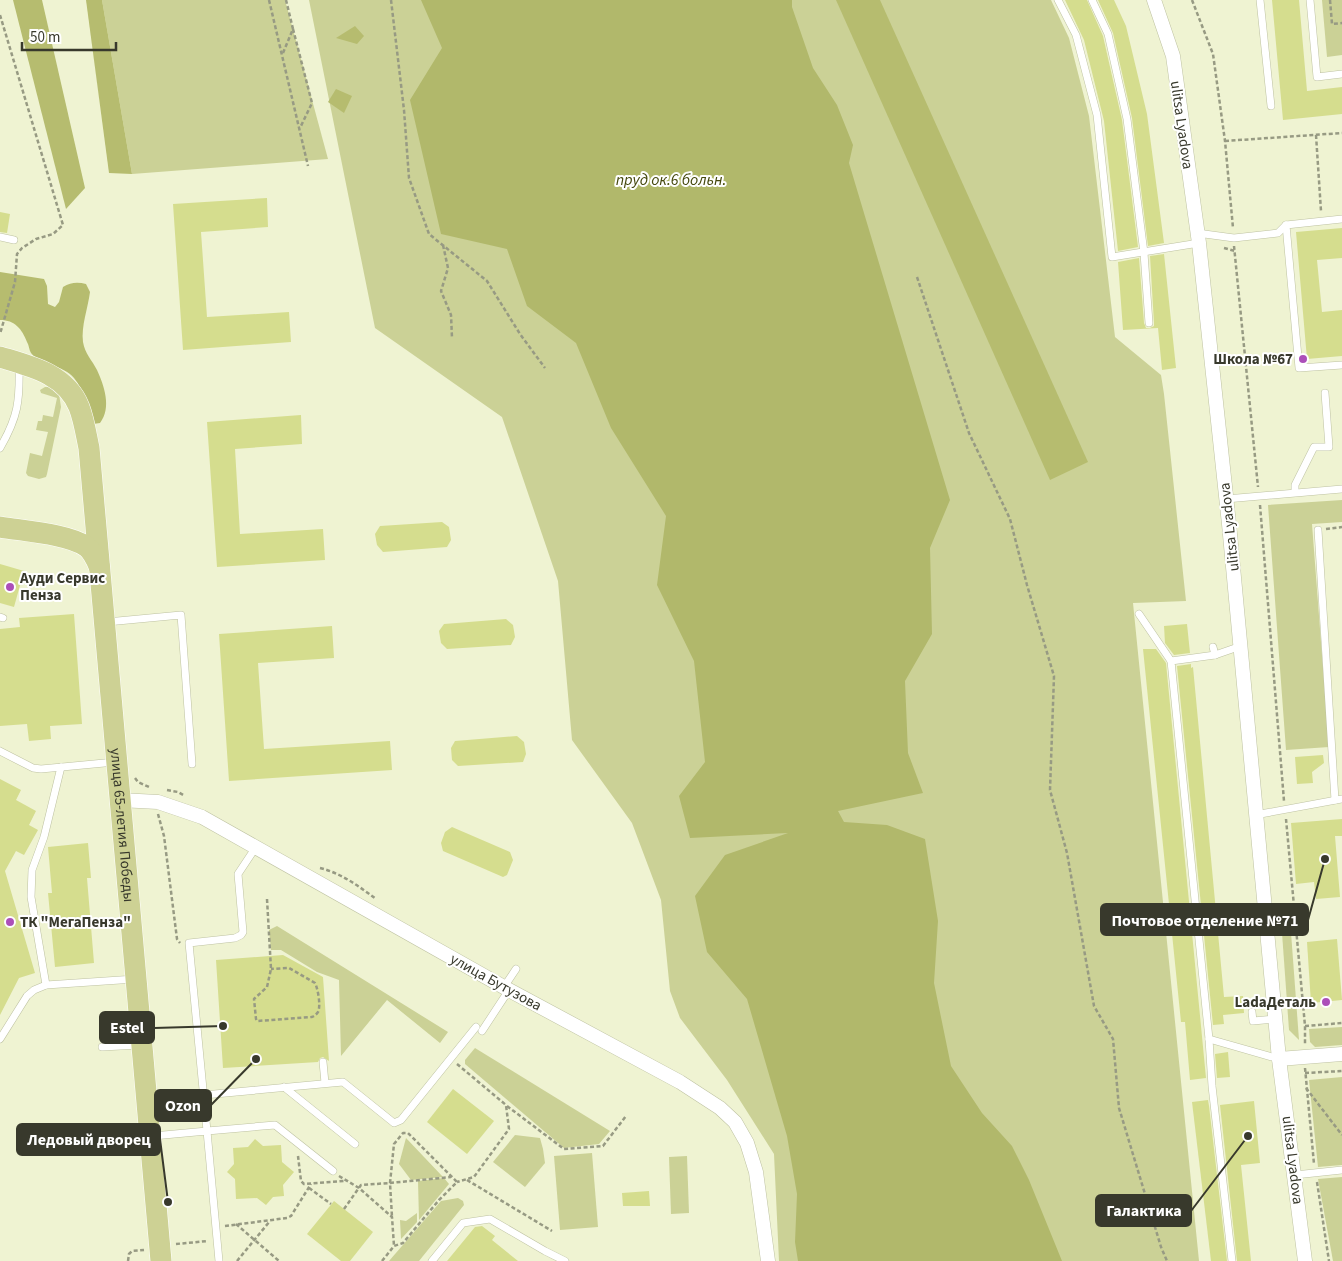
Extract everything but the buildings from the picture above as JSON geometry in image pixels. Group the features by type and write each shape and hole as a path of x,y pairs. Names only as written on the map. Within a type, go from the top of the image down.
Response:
{"main road":[{"name":"улица 65-летия Победы","path":"10,360 41,370 54,377 72,394 78,406 89,448 161,1261"},
{"path":"0,527 72,540 88,548 95,556 99,567"}],"street":[{"name":"ulitsa Lyadova","path":"1154,0 1173,56 1198,238 1241,645 1255,815 1279,1059 1305,1261"},
{"name":"улица Бутузова","path":"120,800 158,802 202,817 507,988 680,1082 720,1108 735,1122 748,1144 756,1172 768,1261"},
{"path":"1279,1059 1342,1054"}],"lane":[{"path":"1058,0 1076,35 1097,115 1112,258 1144,253 1198,238 1234,238 1278,233 1286,225 1342,219"},
{"path":"1092,0 1108,34 1127,119 1144,253 1149,323"},
{"path":"1260,0 1271,106"},
{"path":"1310,0 1317,77 1342,74"},
{"path":"1286,225 1299,368 1342,365"},
{"path":"0,237 14,240"},
{"path":"0,448 10,430 20,393 10,360"},
{"path":"1296,492 1295,485 1314,447 1329,447 1325,392"},
{"path":"1226,498 1342,489"},
{"path":"1255,815 1339,799 1318,530"},
{"path":"1139,614 1171,661 1209,1039 1212,1086 1232,1261"},
{"path":"104,622 181,615 192,764"},
{"path":"1171,661 1215,654 1241,645"},
{"path":"1213,647 1215,654"},
{"path":"0,751 33,768 117,762"},
{"path":"46,985 31,897 32,870 44,837 60,767"},
{"path":"219,1261 189,943 235,938 241,935 243,932 238,874 256,846"},
{"path":"204,1095 343,1082 396,1123 401,1120 450,1059 479,1029 507,988 516,969"},
{"path":"0,1039 27,996 34,990 46,985 136,979"},
{"path":"1252,1012 1253,1021 1276,1018"},
{"path":"1209,1039 1279,1059"},
{"path":"102,1047 142,1045"},
{"path":"323,1062 325,1083"},
{"path":"284,1087 355,1144"},
{"path":"150,1136 275,1125 333,1171"},
{"path":"1295,1175 1342,1170"},
{"path":"432,1261 463,1223 490,1219 544,1251 565,1261"}],"path":[{"path":"269,0 308,166"},
{"path":"286,0 312,104 300,128"},
{"path":"390,0 404,110 409,178 429,234 487,281 544,368"},
{"path":"1192,0 1213,54 1225,141 1259,496 1305,1026 1342,1023"},
{"path":"1330,0 1332,24 1342,23"},
{"path":"0,15 63,225 53,234 36,238 17,254 15,282 0,334"},
{"path":"283,55 293,30"},
{"path":"1225,141 1342,133"},
{"path":"1316,134 1322,220"},
{"path":"443,245 448,268 441,291 451,315 452,338"},
{"path":"917,277 969,434 1010,519 1054,676 1050,790 1067,853 1094,1006 1113,1039 1119,1108 1161,1247 1167,1261"},
{"path":"1318,530 1342,528"},
{"path":"117,762 138,782 153,788"},
{"path":"157,813 164,836 177,939 180,943 189,943"},
{"path":"267,899 271,968 267,988 254,999 256,1020 312,1017 317,1013 319,1010 315,983 289,968 271,968"},
{"path":"450,1059 564,1149 603,1146 626,1116"},
{"path":"1304,1073 1342,1071"},
{"path":"1306,1088 1342,1135"},
{"path":"382,1261 394,1246 403,1243 439,1200 457,1182 467,1180 476,1175 508,1132 506,1105"},
{"path":"394,1246 390,1183 394,1144 403,1133 409,1134 457,1182"},
{"path":"296,1142 304,1184 345,1181"},
{"path":"333,1171 345,1181 359,1188 392,1217"},
{"path":"344,1209 361,1185 451,1177"},
{"path":"467,1180 552,1231"},
{"path":"216,1227 290,1217 311,1184"},
{"path":"308,1188 331,1204"},
{"path":"237,1261 271,1220"},
{"path":"236,1224 279,1261"}],"shaded area":[{"path":"13,0 42,0 85,188 66,209"},
{"path":"86,0 102,0 132,174 109,173"},
{"path":"102,0 285,0 328,159 132,174"},
{"path":"309,0 1051,0 1069,38 1089,116 1115,337 1161,375 1164,394 1186,601 1133,603 1199,1261 779,1261 774,1154 727,1080 680,1018 670,991 661,900 632,823 572,740 558,581 502,417 375,328"},
{"path":"836,0 880,0 1088,462 1050,480"},
{"path":"1322,0 1342,0 1342,55 1327,57"},
{"path":"355,26 364,36 357,44 336,38"},
{"path":"336,89 352,96 344,113 328,102"},
{"path":"0,272 44,279 47,286 48,304 55,307 59,302 63,287 74,283 86,284 90,292 84,323 83,342 97,370 106,396 106,410 100,423 93,424 83,394 74,378 64,370 35,357 31,353 20,329 10,322 0,320"},
{"path":"50,387 59,394 61,407 47,474 46,477 39,479 28,476 26,473 30,453 42,456 48,432 36,430 38,421 42,421 43,415 53,417 57,398 41,393 40,390"},
{"path":"1342,500 1342,522 1312,524 1329,747 1286,750 1268,505"},
{"path":"1281,919 1290,919 1299,1040 1289,1030"},
{"path":"277,926 448,1032 440,1043 387,1000 341,1056 339,980 317,972 281,950 271,950 269,930"},
{"path":"1342,1027 1342,1045 1315,1047 1310,1042 1309,1029"},
{"path":"475,1048 610,1131 599,1144 564,1148 465,1064 465,1060"},
{"path":"1342,1077 1342,1165 1318,1167 1309,1080"},
{"path":"515,1135 540,1138 543,1149 545,1163 525,1187 493,1162"},
{"path":"406,1138 443,1177 411,1180 399,1164"},
{"path":"592,1153 598,1227 560,1230 554,1156"},
{"path":"687,1156 689,1213 671,1214 669,1157"},
{"path":"1342,1177 1342,1261 1333,1261 1318,1179"},
{"path":"444,1178 449,1184 419,1220 418,1181"},
{"path":"458,1198 463,1201 464,1205 419,1261 389,1261 441,1201"},
{"path":"417,1213 417,1222 401,1239 400,1220 406,1221"}],"water":[{"name":"пруд ок.6 больн.","path":"421,0 792,0 792,7 813,68 837,105 853,145 849,163 950,500 930,548 932,634 905,681 908,753 923,793 838,811 844,822 887,825 925,839 938,921 934,983 951,1066 982,1113 1012,1146 1029,1180 1062,1261 798,1261 795,1242 797,1194 787,1136 747,999 707,952 695,896 725,855 788,833 690,838 679,796 705,762 694,661 657,585 666,516 611,428 576,343 527,306 507,249 441,234 410,100 442,48"}],"place":[{"name":"Школа №67","path":"1303,359"},
{"name":"Ауди Сервис Пенза","path":"10,587"},
{"name":"Почтовое отделение №71","path":"1325,859"},
{"name":"ТК \"МегаПенза\"","path":"10,922"},
{"name":"LadaДеталь","path":"1326,1002"},
{"name":"Estel","path":"223,1026"},
{"name":"Ozon","path":"256,1059"},
{"name":"Галактика","path":"1248,1136"},
{"name":"Ледовый дворец","path":"168,1202"}]}
